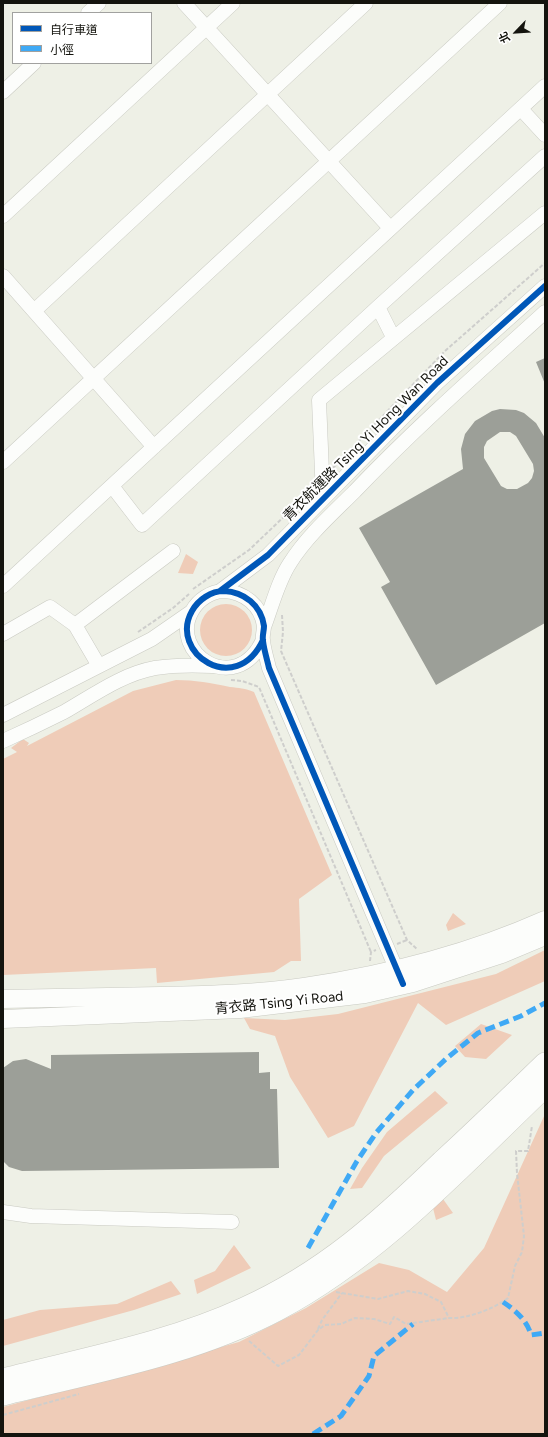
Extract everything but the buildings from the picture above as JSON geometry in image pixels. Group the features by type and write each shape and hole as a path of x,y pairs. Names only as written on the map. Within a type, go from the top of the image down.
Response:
{"highway":[{"path":"3,1395 174,1352 247,1325 306,1294 362,1256 418,1208 545,1064"},
{"path":"3,1379 174,1334 223,1317 271,1295 300,1278 353,1242 488,1129 545,1087"}],"main road":[{"name":"青衣路 Tsing Yi Road","path":"6,1020 240,1009 365,994 399,976 451,955 508,937 545,920"},
{"name":"青衣路 Tsing Yi Road","path":"3,999 227,994 399,976 413,983 502,954 545,936"}],"street":[{"path":"89,12 99,3"},
{"path":"184,3 390,228"},
{"path":"3,216 233,3"},
{"path":"34,311 366,3"},
{"path":"3,462 500,3"},
{"path":"3,92 33,64"},
{"path":"3,586 545,86"},
{"path":"521,109 545,135"},
{"path":"112,486 142,525 378,307 545,156"},
{"path":"323,497 319,400 393,337 545,213"},
{"path":"3,276 154,447"},
{"name":"青衣航運路 Tsing Yi Hong Wan Road","path":"220,591 268,555 323,497 437,383 545,286"},
{"path":"378,307 393,337"},
{"name":"青衣航運路 Tsing Yi Hong Wan Road","path":"263,633 281,580 290,563 313,534 370,475 545,312"},
{"path":"75,625 173,551"},
{"path":"213,666 202,659 193,650 188,638 187,625 191,612 198,602 208,595 220,591 239,594 254,604 261,615 269,668 399,976"},
{"path":"3,634 50,607 75,625 99,666"},
{"path":"3,715 162,633 191,612"},
{"path":"3,741 62,713 118,681 154,668 176,666 213,666 225,668 238,666 249,661 257,651 263,633"},
{"path":"249,661 269,668"},
{"path":"3,1212 31,1216 232,1222"}],"path":[{"path":"132,634 172,608 198,585 249,550 322,479 445,351 545,263"},
{"path":"283,609 282,616 284,632 281,651 407,940 371,952"},
{"path":"226,679 242,681 259,687 371,952 370,962 364,964"},
{"path":"318,1330 325,1325 341,1324 355,1318 374,1319 390,1324 394,1317 406,1324 458,1318 488,1308 508,1298 515,1266 522,1252 524,1236 516,1173 516,1151 528,1152 532,1126"},
{"path":"332,1292 378,1299 408,1291 426,1294 441,1302 449,1318"},
{"path":"249,1341 278,1366 299,1355 318,1330 322,1320 342,1293"}],"shaded area":[{"path":"186,554 198,562 193,574 178,573"},
{"path":"221,604 231,604 241,608 248,615 252,625 252,635 248,645 241,652 231,656 221,656 211,652 204,645 200,635 200,625 204,615 211,608"},
{"path":"176,680 203,682 245,689 254,692 332,875 299,899 301,961 291,961 274,972 157,983 156,968 3,975 3,759 17,752 11,748 23,739 29,743 27,746 133,691"},
{"path":"453,913 466,924 448,931 446,925"},
{"path":"545,950 545,981 446,1025 418,1003 354,1126 328,1138 290,1077 275,1036 250,1029 244,1018 285,1020 338,1014 496,974"},
{"path":"481,1024 512,1035 486,1059 465,1057 455,1046"},
{"path":"435,1091 448,1103 384,1156 362,1188 350,1189 362,1168 387,1132"},
{"path":"545,1114 545,1434 3,1434 3,1407 239,1342 306,1308 379,1263 409,1270 447,1292 484,1248"},
{"path":"443,1199 453,1213 436,1220 432,1204"},
{"path":"234,1245 251,1268 197,1294 194,1280 215,1271"},
{"path":"171,1281 181,1294 134,1310 3,1346 3,1320 40,1310 117,1304"}],"marked path":[{"path":"308,1248 357,1161 376,1133 413,1090 447,1058 478,1033 521,1016 545,1003"},
{"path":"503,1302 520,1316 527,1325 531,1335 545,1333"},
{"path":"313,1434 341,1416 369,1376 374,1356 413,1324"}],"cycle path":[{"path":"220,591 268,555 437,383 545,286"},
{"path":"263,640 251,657 237,666 222,667 208,663 197,654 189,641 187,627 192,611 198,603 210,594 219,591 231,592 245,597 259,612 264,626 263,644 269,668 403,984"}]}
